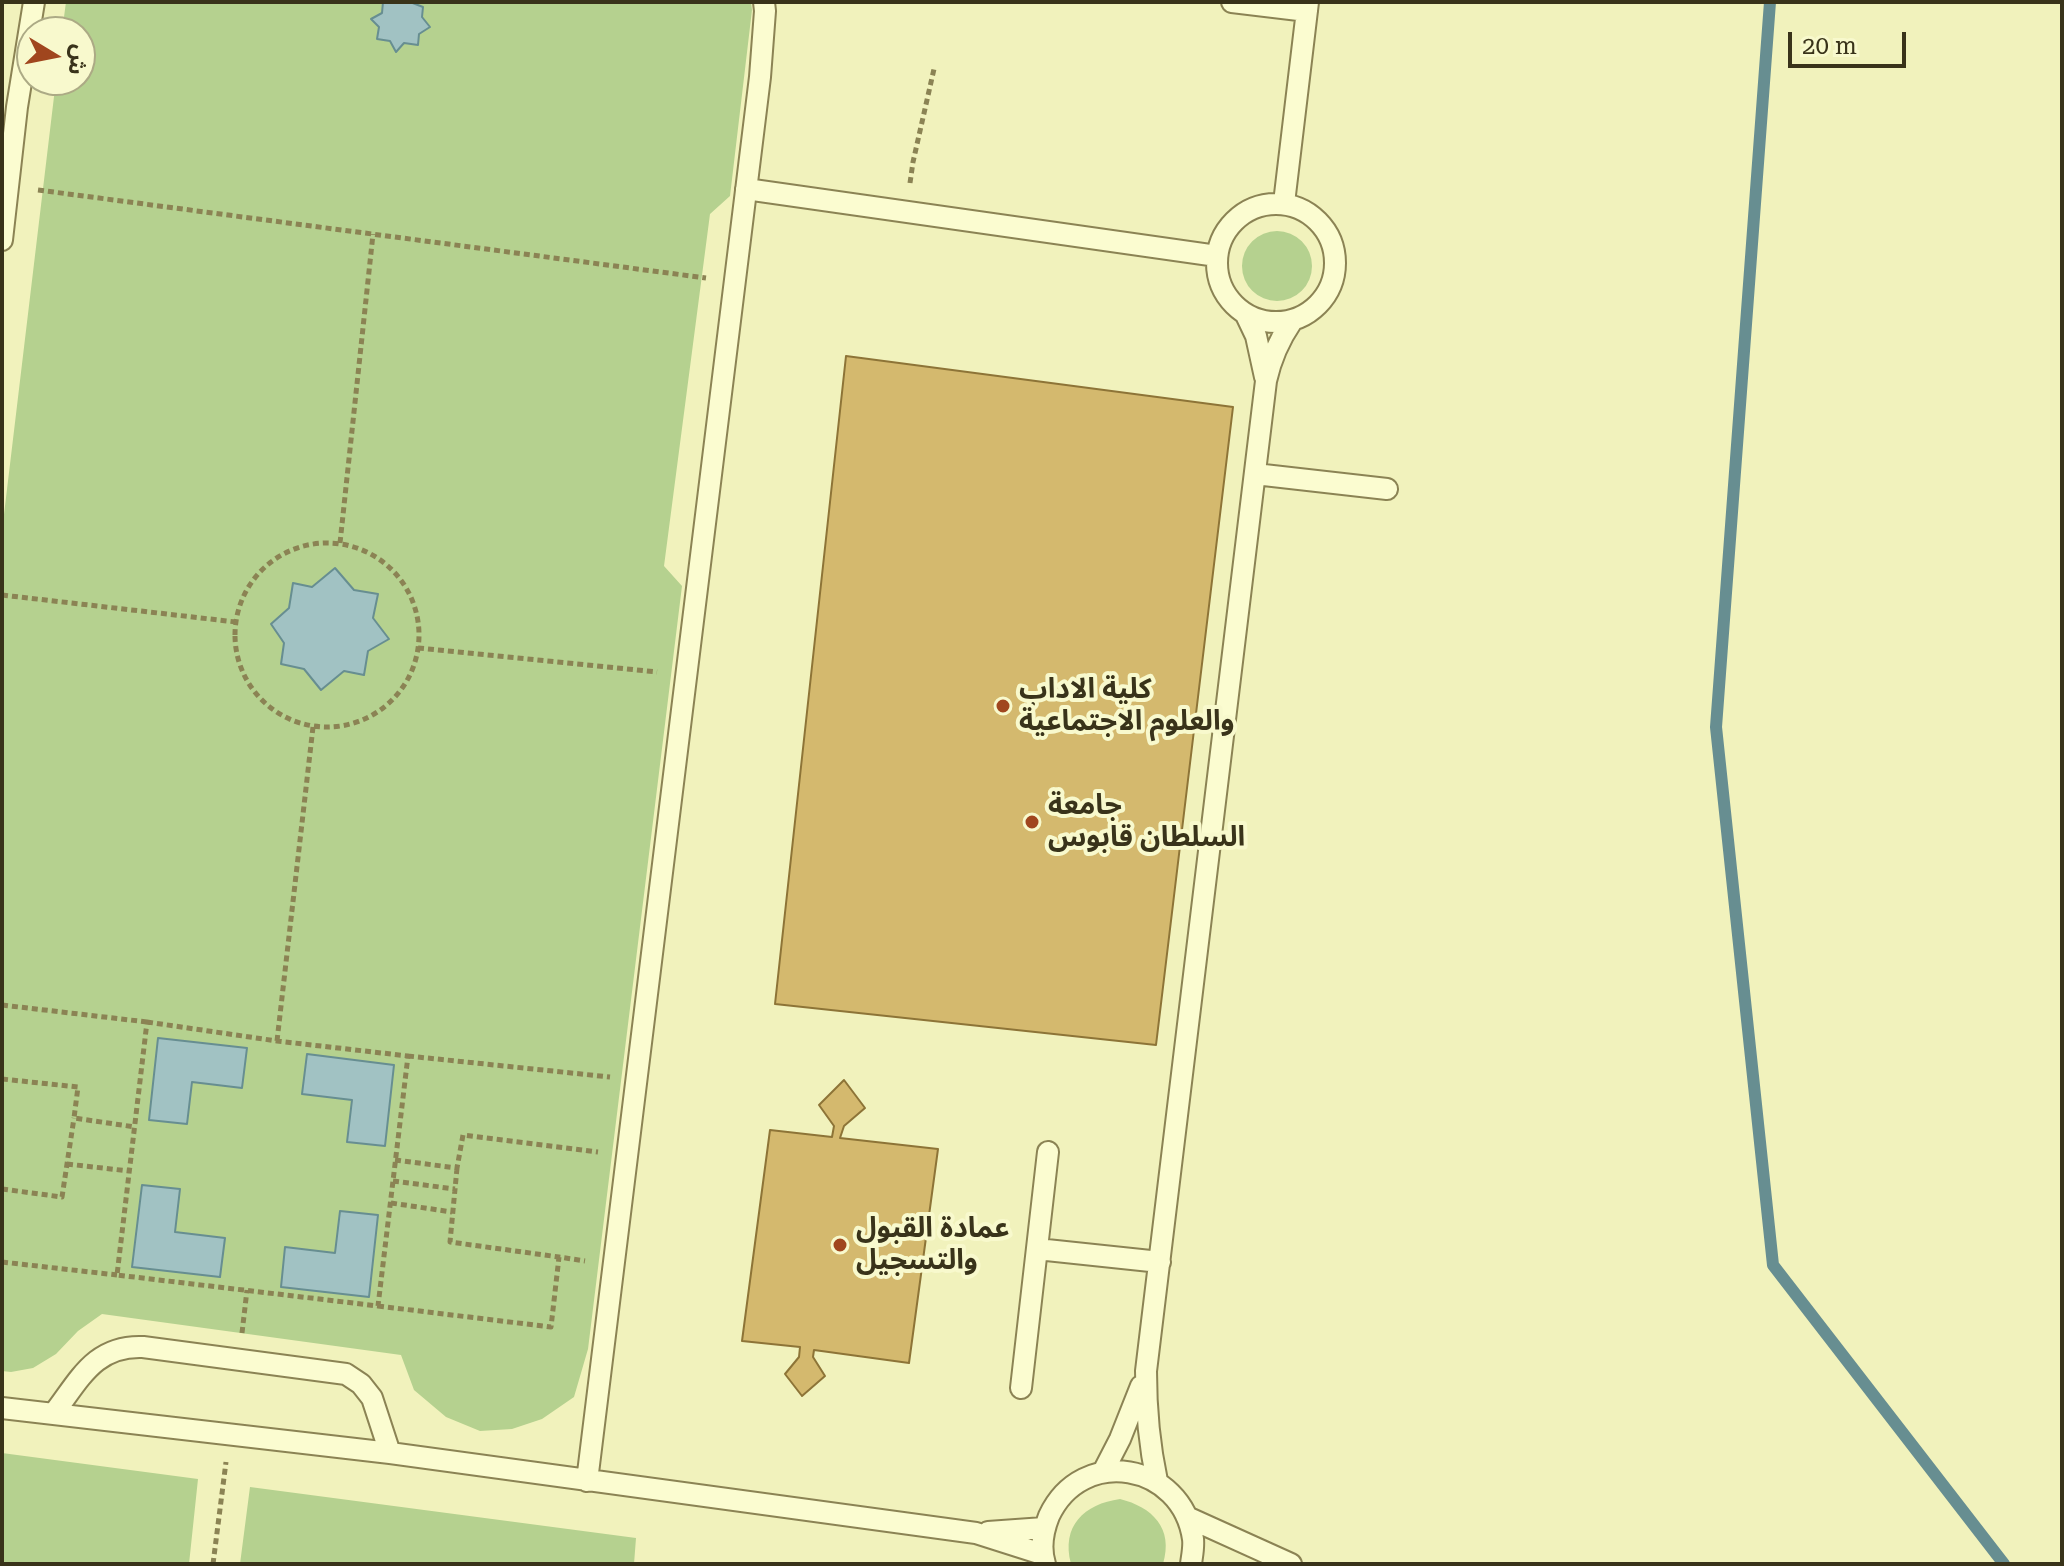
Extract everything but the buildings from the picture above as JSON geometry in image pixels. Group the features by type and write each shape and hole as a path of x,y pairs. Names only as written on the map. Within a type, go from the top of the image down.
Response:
{"lane":[{"path":"2,240 8,186 10,106 34,2"},
{"path":"587,1481 760,77 764,2"},
{"path":"1232,2 1307,6 1284,203"},
{"path":"746,189 1217,256"},
{"path":"1246,315 1268,323 1292,321 1313,311 1328,293 1336,270 1334,247 1323,225 1305,210 1284,203 1260,205 1239,215 1224,234 1217,256 1219,279 1229,299 1246,315 1256,336 1266,381"},
{"path":"1157,1481 1149,1445 1146,1371 1266,381 1280,339 1292,321"},
{"path":"1255,474 1387,489"},
{"path":"1021,1388 1048,1152"},
{"path":"1037,1249 1160,1262"},
{"path":"54,1413 98,1358 127,1347 143,1347 346,1374 361,1384 372,1398 390,1453"},
{"path":"1103,1472 1125,1428 1146,1371"},
{"path":"2,1408 390,1453 976,1533 1044,1528"},
{"path":"976,1533 1043,1559 1044,1528 1056,1502 1076,1482 1103,1472 1121,1470 1157,1481 1175,1497 1187,1517 1193,1542 1191,1564"},
{"path":"1187,1517 1289,1564"}],"path":[{"path":"913,162 934,69"},
{"path":"8,186 735,282"},
{"path":"340,543 373,234"},
{"path":"316,543 340,543 373,555 400,579 412,600 418,624 418,648 412,671 399,692 382,709 350,724 313,727 291,720 270,708 253,691 241,670 235,646 236,622 242,599 254,578 271,561 292,548 316,543"},
{"path":"2,595 236,622"},
{"path":"418,648 686,675"},
{"path":"277,1041 313,727"},
{"path":"2,1005 277,1041 637,1080"},
{"path":"117,1275 147,1022"},
{"path":"378,1306 408,1056"},
{"path":"2,1079 78,1087 62,1197 2,1189"},
{"path":"74,1118 135,1127"},
{"path":"613,1266 450,1242 457,1168 463,1135 627,1156"},
{"path":"395,1160 457,1168"},
{"path":"67,1164 129,1171"},
{"path":"393,1181 455,1189"},
{"path":"391,1203 452,1212"},
{"path":"2,1262 551,1327 559,1257"},
{"path":"238,1359 247,1290"}],"green space":[{"path":"66,2 751,2 730,196 710,214 664,566 682,586 588,1349 574,1397 542,1419 512,1429 480,1431 446,1417 414,1390 401,1355 102,1314 78,1331 56,1354 33,1368 2,1371 2,531 54,96 96,96 96,16 64,16"},
{"path":"1277,231 1302,241 1312,266 1302,291 1277,301 1252,291 1242,266 1252,241"},
{"path":"2,1453 198,1479 189,1564 2,1564"},
{"path":"250,1487 636,1538 634,1564 240,1564"},
{"path":"1120,1499 1142,1507 1158,1521 1165,1540 1163,1564 1071,1564 1069,1539 1078,1519 1096,1506"}],"water":[{"path":"383,2 410,2 423,7 422,17 430,27 419,34 418,45 404,43 396,52 390,41 377,39 379,27 371,19 382,13"},
{"path":"335,568 354,590 378,594 373,618 389,639 368,651 364,675 344,671 321,690 304,669 281,664 284,643 271,624 289,608 293,583 312,587"},
{"path":"158,1038 247,1048 242,1088 192,1082 187,1124 149,1120"},
{"path":"307,1054 394,1065 385,1146 347,1142 352,1100 302,1094"},
{"path":"142,1185 180,1189 175,1232 225,1238 220,1277 132,1267"},
{"path":"340,1211 378,1215 369,1297 281,1287 285,1247 335,1253"}],"waterway":[{"path":"1770,2 1716,727 1773,1265 2004,1564"}],"place":[{"name":"كلية الاداب والعلوم الاجتماعية","path":"1003,706"},
{"name":"جامعة السلطان قابوس","path":"1032,822"},
{"name":"عمادة القبول والتسجيل","path":"840,1245"}]}
